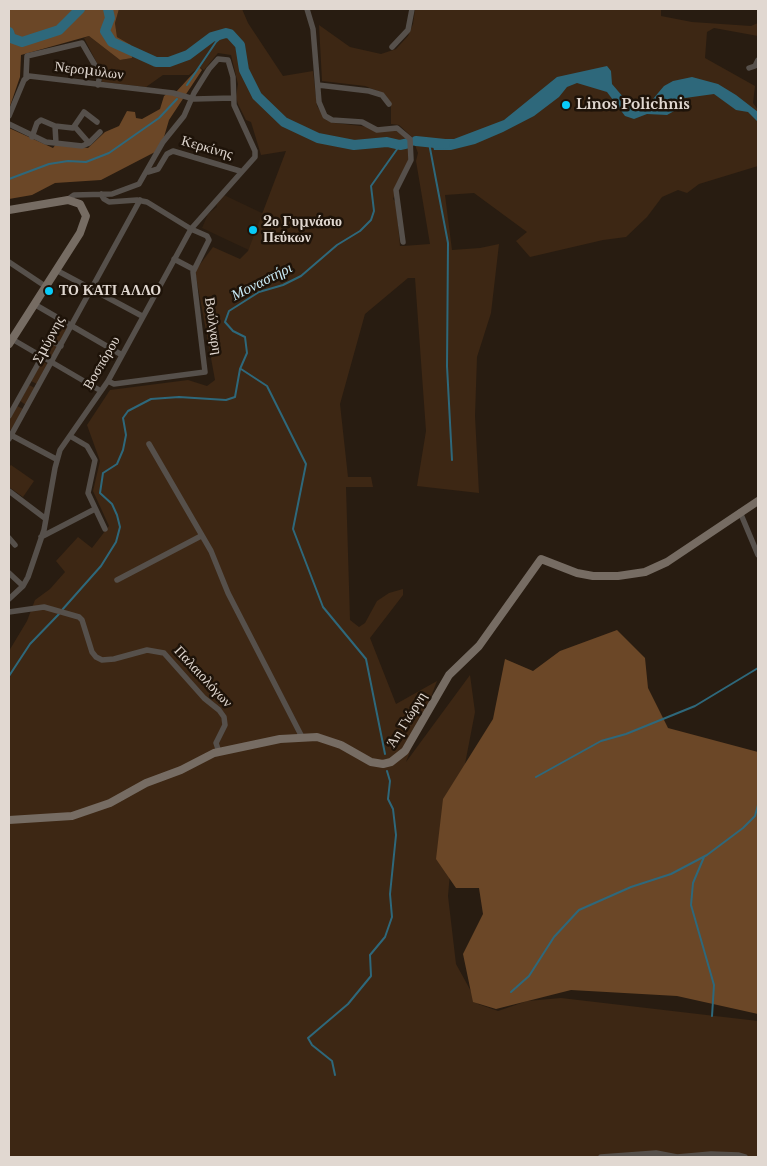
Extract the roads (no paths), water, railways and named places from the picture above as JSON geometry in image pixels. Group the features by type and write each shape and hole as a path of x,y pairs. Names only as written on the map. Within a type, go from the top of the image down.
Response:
{"street":[{"path":"308,9 314,29 318,96 322,111 329,119 362,122 377,130 397,128 410,139 411,160 396,190 404,242"},
{"path":"392,47 408,30 412,9"},
{"path":"9,116 26,77 25,61 27,56 82,43 100,73 98,85"},
{"path":"9,210 66,200 74,194 118,193 137,186 148,172 163,142 184,116 191,99 214,63 222,58 228,59 230,65 233,98"},
{"path":"749,68 755,66 758,60"},
{"name":"Νερομύλων","path":"26,77 33,76 173,93 191,99 233,98"},
{"path":"318,85 369,91 382,95 389,104"},
{"name":"Βοσπόρου","path":"23,586 28,577 46,519 56,459 108,381 191,229 241,171 254,159 256,153 235,107 233,98"},
{"path":"75,127 83,112 87,113 97,122"},
{"path":"32,137 40,121 55,126 75,127 89,143"},
{"path":"9,124 32,137 56,143 83,146 100,132"},
{"path":"55,126 56,143"},
{"name":"Κερκίνης","path":"148,172 158,169 167,154 173,150 241,171"},
{"path":"101,194 109,202 140,200 191,229 208,236 209,240 193,269 174,259"},
{"path":"66,200 81,205 86,218 80,233 10,342 40,356 101,391"},
{"name":"Σμύρνης","path":"10,436 52,363 140,200"},
{"path":"9,262 45,286"},
{"name":"Βούλγαρη","path":"108,381 114,384 206,372 193,269"},
{"path":"56,270 142,316"},
{"path":"34,304 122,355"},
{"path":"9,416 59,319"},
{"path":"48,339 61,346"},
{"path":"28,382 38,387"},
{"path":"16,402 27,408"},
{"path":"10,436 56,459"},
{"path":"70,436 87,446 95,460 96,466 87,488 95,510 105,529"},
{"path":"149,444 201,536 212,551 228,593 302,737"},
{"path":"9,491 46,519"},
{"name":"Άη Γιώργη","path":"9,820 61,818 81,813 110,803 150,781 174,773 219,752 302,737 328,740 376,763 393,762 405,751 449,675 478,646 541,558 577,573 593,576 618,576 646,572 667,562 740,512 758,502"},
{"path":"41,537 95,510"},
{"path":"740,512 758,555"},
{"path":"117,580 201,536"},
{"path":"9,538 16,545"},
{"path":"9,573 23,586 9,598"},
{"name":"Παλαιολόγων","path":"9,612 42,607 77,616 82,620 94,655 102,660 114,659 147,650 164,653 204,698 219,710 224,717 225,725 216,743 219,752"},
{"path":"601,1157 656,1153 677,1157 711,1154 745,1157"}],"water":[{"path":"607,66 611,71 612,84 635,111 653,99 664,86 673,81 692,77 718,84 736,95 758,112 758,122 748,112 736,110 714,94 678,99 676,110 667,115 647,114 634,119 625,116 607,92 577,83 567,87 559,97 534,116 503,132 475,144 451,150 434,150 431,139 454,139 504,120 557,77"}],"waterway":[{"path":"9,32 11,38 22,42 59,30 80,9"},
{"path":"108,9 110,18 105,31 112,42 156,62 169,62 188,55 212,37 226,33 230,34 240,45 244,70 257,96 284,122 318,138 354,145 387,142 400,145 409,143"},
{"path":"187,85 216,42 226,33"},
{"path":"9,179 49,164 68,161 86,162 109,153 159,118 177,99"},
{"path":"416,141 445,144"},
{"path":"429,143 448,243 447,366 452,460"},
{"name":"Μοναστήρι","path":"62,610 101,566 116,542 120,527 117,515 112,504 100,493 103,473 117,464 123,450 126,435 123,418 128,411 151,399 179,397 226,400 235,397 240,369 247,353 245,337 233,331 225,322 229,311 259,292 283,285 301,276 337,245 360,231 371,220 374,211 371,186 400,145"},
{"path":"241,369 267,386 306,464 293,529 323,607 366,659 385,754"},
{"name":"Μοναστήρι","path":"9,676 30,644 59,614"},
{"path":"536,777 601,741 626,734 695,706 758,668"},
{"path":"335,1075 332,1061 312,1045 308,1038 348,1004 371,976 370,955 385,937 392,917 390,894 396,835 393,809 388,799 390,781 387,771"},
{"path":"511,992 529,976 554,937 579,910 631,887 671,874 707,855 743,828 755,816 758,805"},
{"path":"704,857 693,883 691,905 714,985 712,1016"}],"place":[{"name":"Linos Polichnis","path":"566,105"},
{"name":"2ο Γυμνάσιο Πεύκων","path":"253,230"},
{"name":"ΤΟ ΚΑΤΙ ΑΛΛΟ","path":"49,291"}]}
